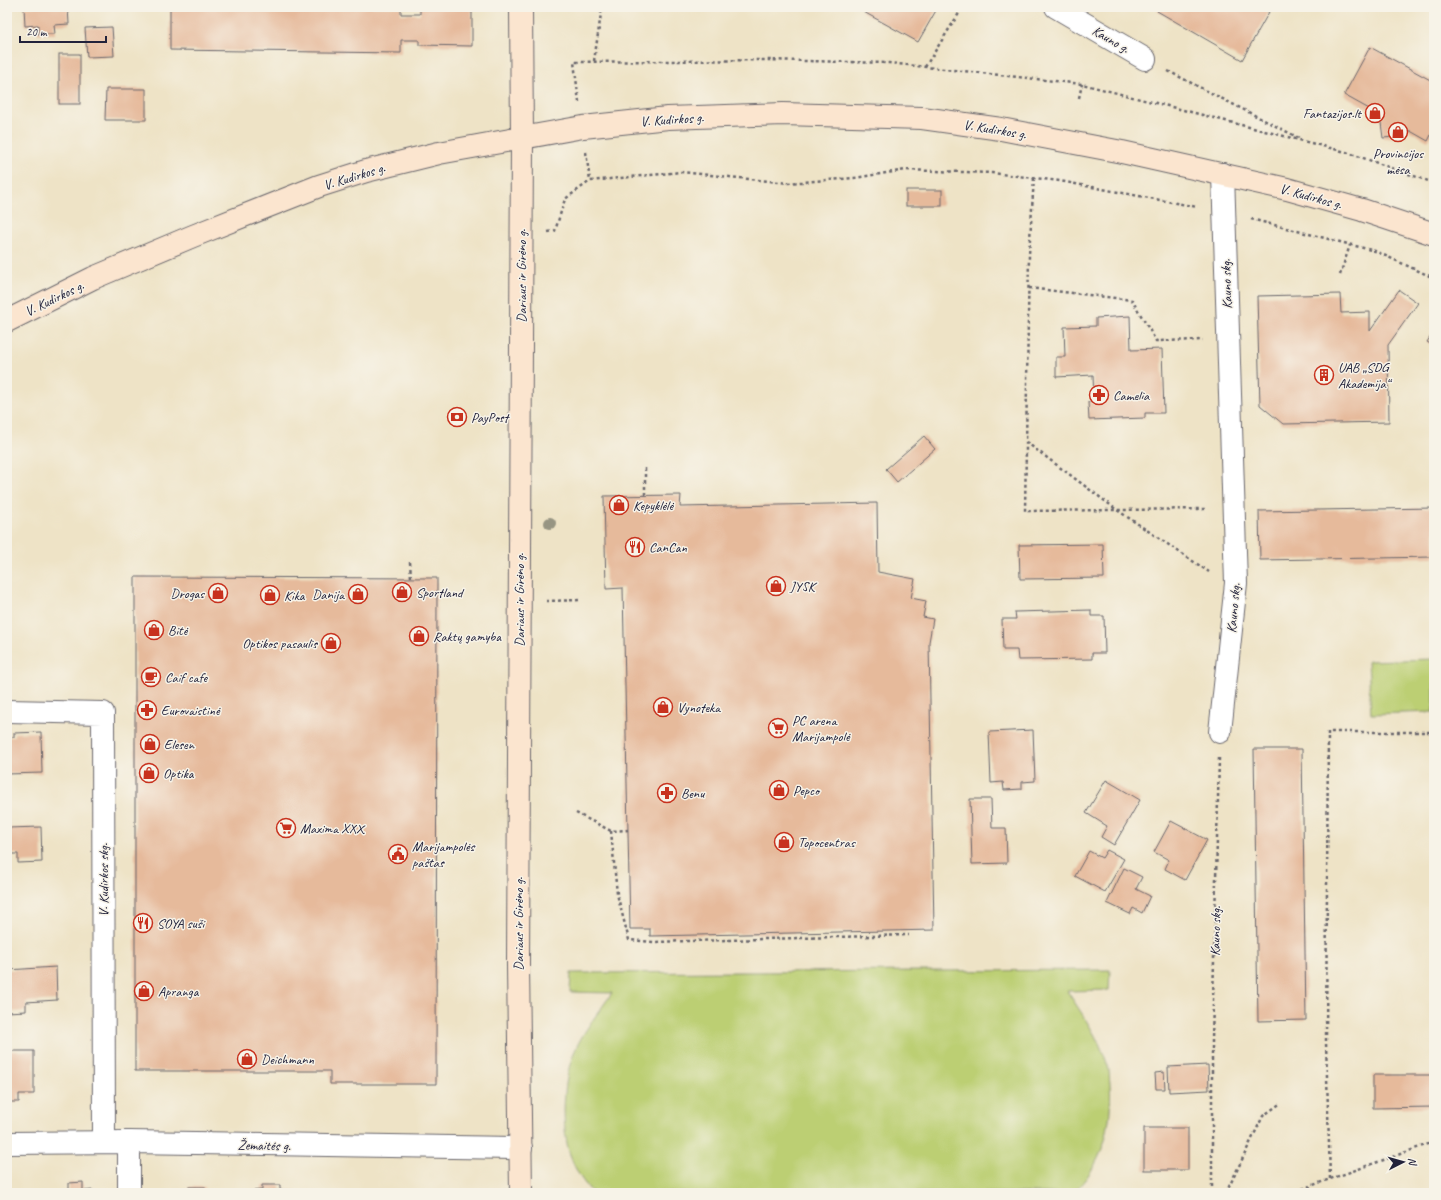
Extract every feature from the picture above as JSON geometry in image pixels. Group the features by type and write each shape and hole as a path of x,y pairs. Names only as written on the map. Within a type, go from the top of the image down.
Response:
{"main road":[{"name":"Dariaus ir Girėno g.","path":"521,7 522,234 518,965 521,1193"},
{"name":"V. Kudirkos g.","path":"7,321 93,278 193,236 320,186 366,171 439,153 583,127 668,118 783,114 922,118 1001,129 1122,152 1223,174 1362,210 1434,234"}],"street":[{"name":"Kauno g.","path":"1056,7 1145,59"},
{"name":"Kauno skg.","path":"1220,732 1236,583 1223,174"},
{"name":"V. Kudirkos skg.","path":"7,711 103,714 104,1142"},
{"name":"Žemaitės g.","path":"7,1142 129,1142 520,1148"},
{"path":"129,1142 129,1193"}],"path":[{"path":"594,61 602,7"},
{"path":"925,67 963,7"},
{"path":"1145,59 1305,141"},
{"path":"1079,98 1082,84"},
{"path":"1034,178 1029,288 1025,511 1234,509"},
{"path":"522,234 555,231 565,199 590,181"},
{"path":"1340,275 1350,244"},
{"path":"1029,288 1132,300 1156,341 1228,340"},
{"path":"1026,442 1117,510 1209,572 1236,583"},
{"path":"645,468 645,495"},
{"path":"410,562 411,578"},
{"path":"520,601 581,600"},
{"name":"Kauno skg.","path":"1212,1193 1212,1042 1220,732"},
{"path":"1330,1179 1326,1042 1328,732 1434,732"},
{"path":"576,813 611,831 628,830"},
{"path":"611,831 617,894 629,940 654,942 909,935"},
{"path":"1226,1193 1263,1116 1281,1103"},
{"path":"1291,1193 1434,1142"}],"green space":[{"path":"1434,659 1434,712 1371,714 1368,661"},
{"path":"1110,970 1109,990 1067,991 1090,1027 1108,1066 1110,1099 1110,1114 1104,1143 1091,1170 1083,1182 1072,1193 593,1193 580,1177 569,1153 566,1140 564,1110 569,1067 581,1038 612,993 570,992 571,973"}],"building":[{"path":"24,7 68,7 69,24 54,25 55,34 38,34 38,25 25,26"},
{"path":"170,7 401,7 401,14 420,14 420,7 472,7 472,46 419,45 419,40 401,40 401,53 170,50"},
{"path":"864,7 938,7 918,42 862,11"},
{"path":"1160,7 1260,7 1269,12 1242,60 1157,11"},
{"path":"112,27 114,56 87,57 85,28"},
{"path":"1370,47 1434,82 1434,129 1428,141 1405,128 1406,136 1383,138 1380,115 1344,95"},
{"path":"59,54 80,54 80,104 59,104"},
{"path":"106,89 146,89 146,120 105,120"},
{"path":"906,190 942,190 942,206 906,206"},
{"name":"UAB „SDG Akademija“","path":"1399,290 1418,303 1388,345 1389,422 1283,424 1260,405 1257,296 1340,294 1341,313 1370,312 1370,331"},
{"path":"1130,316 1131,350 1162,349 1164,413 1145,413 1145,418 1089,420 1088,402 1094,402 1093,375 1056,377 1056,357 1065,357 1064,327 1096,326 1096,318"},
{"path":"1434,331 1434,346 1427,342"},
{"path":"924,436 935,449 897,482 886,469"},
{"name":"PC arena Marijampolė","path":"681,495 680,507 877,503 878,572 915,579 911,598 926,601 923,617 933,619 929,642 934,930 650,936 650,929 630,929 623,588 606,589 604,496"},
{"path":"1434,508 1434,557 1260,560 1259,511"},
{"path":"1103,544 1104,578 1020,579 1019,545"},
{"name":"Maxima XXX","path":"135,577 437,578 436,1084 330,1084 330,1071 135,1071"},
{"path":"1091,610 1091,616 1104,616 1105,653 1092,653 1092,659 1018,660 1017,650 1003,650 1002,619 1016,619 1015,612"},
{"path":"1033,730 1035,781 1022,782 1022,789 1004,790 1003,782 991,783 989,732"},
{"path":"41,732 42,773 7,774 7,737 14,737 14,733"},
{"path":"1254,749 1302,749 1306,1020 1258,1021"},
{"path":"1106,780 1140,800 1114,845 1101,837 1107,826 1086,813"},
{"path":"970,799 991,799 992,828 1006,828 1007,863 972,864"},
{"path":"1171,821 1207,840 1185,880 1165,869 1169,860 1154,852"},
{"path":"41,827 42,862 18,863 18,854 7,854 7,828"},
{"path":"1107,850 1124,859 1105,892 1075,876 1089,851 1102,858"},
{"path":"1124,868 1142,877 1136,889 1150,896 1142,913 1133,908 1130,914 1107,903"},
{"path":"56,967 57,1000 26,1002 26,1011 7,1012 7,970"},
{"path":"7,1051 34,1051 34,1094 19,1094 19,1102 7,1102"},
{"path":"1208,1065 1209,1090 1169,1092 1168,1067"},
{"path":"1164,1072 1165,1089 1156,1089 1155,1073"},
{"path":"1373,1075 1434,1075 1434,1107 1373,1108"},
{"path":"1144,1128 1188,1128 1188,1170 1144,1170"},
{"path":"83,1182 83,1191 93,1190 94,1193 69,1193 69,1183"},
{"path":"262,1185 280,1185 280,1190 296,1190 296,1193 250,1193 250,1191 262,1190"},
{"path":"189,1187 205,1187 205,1193 189,1193"}],"place":[{"name":"Fantazijos.lt","path":"1375,113"},
{"name":"Provincijos mėsa","path":"1398,132"},
{"name":"UAB „SDG Akademija“","path":"1324,375"},
{"name":"Camelia","path":"1099,395"},
{"name":"PayPost","path":"457,417"},
{"name":"Kepyklėlė","path":"619,505"},
{"name":"CanCan","path":"635,547"},
{"name":"JYSK","path":"776,586"},
{"name":"Sportland","path":"402,592"},
{"name":"Drogas","path":"218,593"},
{"name":"Danija","path":"358,594"},
{"name":"Kika","path":"270,595"},
{"name":"Bitė","path":"154,630"},
{"name":"Raktų gamyba","path":"419,636"},
{"name":"Optikos pasaulis","path":"331,643"},
{"name":"Caif cafe","path":"151,677"},
{"name":"Vynoteka","path":"663,707"},
{"name":"Eurovaistinė","path":"147,710"},
{"name":"PC arena Marijampolė","path":"778,728"},
{"name":"Elesen","path":"150,744"},
{"name":"Optika","path":"149,773"},
{"name":"Pepco","path":"779,790"},
{"name":"Benu","path":"667,793"},
{"name":"Maxima XXX","path":"286,828"},
{"name":"Topocentras","path":"784,842"},
{"name":"Marijampolės paštas","path":"398,854"},
{"name":"SOYA suši","path":"143,923"},
{"name":"Apranga","path":"144,991"},
{"name":"Deichmann","path":"247,1059"}]}
